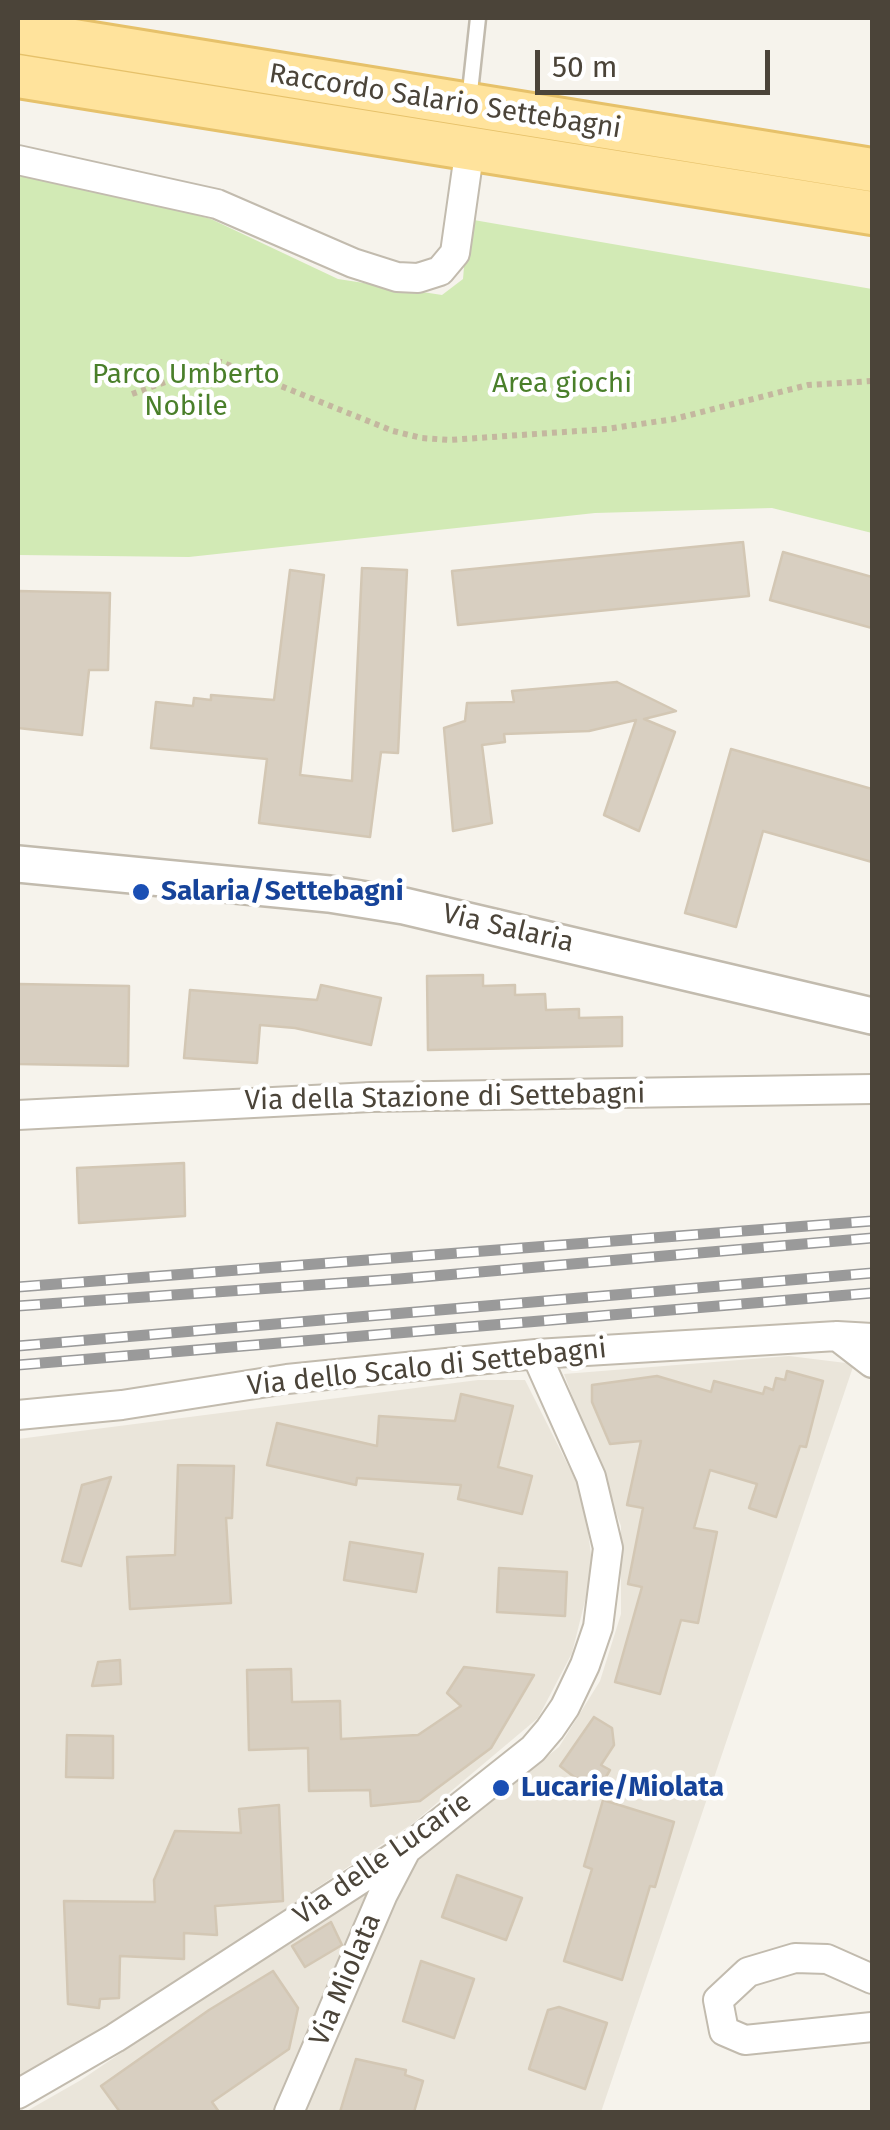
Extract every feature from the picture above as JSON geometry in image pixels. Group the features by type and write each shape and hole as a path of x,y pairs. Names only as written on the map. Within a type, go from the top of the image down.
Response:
{"main road":[{"name":"Raccordo Salario Settebagni","path":"23,29 872,213"},
{"name":"Raccordo Salario Settebagni","path":"18,76 872,170"}],"street":[{"path":"18,160 217,204 353,263 385,274 418,278 440,271 456,253 470,126"},
{"name":"Via Salaria","path":"18,864 329,894 404,906 872,1016"},
{"name":"Via della Stazione di Settebagni","path":"18,1115 371,1096 872,1089"},
{"path":"837,1336 872,1364"},
{"name":"Via dello Scalo di Settebagni","path":"18,1414 122,1404 286,1378 536,1354 837,1336 872,1338"},
{"name":"Via delle Lucarie","path":"18,2094 115,2038 407,1848 532,1749 565,1707 598,1627 608,1548 600,1504 580,1448 536,1354"},
{"name":"Via Miolata","path":"288,2112 407,1848"},
{"path":"872,1979 828,1959 794,1958 748,1972 718,2000 724,2031 745,2040 872,2027"}],"lane":[{"path":"470,126 478,18"}],"path":[{"path":"132,394 222,362 394,431 422,438 467,440 674,419 808,385 872,381"}],"shaded area":[{"path":"789,1356 854,1364 601,2112 25,2112 81,2080 476,1813 559,1747 600,1681 621,1614 621,1526 564,1374"},
{"path":"478,1380 525,1380 583,1495 593,1569 572,1653 538,1718 412,1824 94,2037 18,2078 18,1439"}],"green space":[{"name":"Parco Umberto Nobile","path":"44,174 211,219 338,279 442,295 463,279 468,219 872,289 872,533 772,508 595,513 189,557 18,555 18,177"}],"building":[{"path":"743,542 749,596 458,625 452,571"},
{"path":"783,552 872,577 872,628 770,600"},
{"path":"362,568 407,570 398,753 381,752 370,837 259,823 267,759 151,748 156,702 193,706 194,698 211,700 211,695 274,700 290,570 324,575 300,775 352,781"},
{"path":"18,591 110,593 108,670 89,670 82,735 18,728"},
{"path":"617,682 676,711 644,719 675,732 639,831 604,815 636,720 589,731 504,734 505,742 482,745 492,823 453,831 444,728 465,721 467,703 514,702 512,691"},
{"path":"731,749 872,789 872,862 763,831 736,927 685,913"},
{"path":"483,975 483,986 515,985 515,995 545,994 546,1010 579,1009 579,1018 622,1017 622,1046 428,1050 427,976"},
{"path":"18,984 129,986 128,1066 18,1064"},
{"path":"321,985 381,998 371,1045 295,1028 260,1025 257,1063 184,1058 190,990 317,1000"},
{"path":"184,1163 185,1216 79,1223 77,1168"},
{"path":"787,1371 823,1381 806,1447 800,1446 776,1517 749,1508 757,1484 710,1470 694,1528 717,1532 698,1623 681,1620 660,1694 615,1682 642,1587 628,1584 643,1508 627,1505 641,1441 610,1444 592,1402 592,1385 657,1376 711,1392 714,1381 763,1394 765,1387 773,1390 776,1378 785,1380"},
{"path":"461,1394 513,1406 498,1467 532,1476 522,1514 458,1499 461,1485 357,1478 356,1485 267,1465 277,1423 377,1446 379,1416 455,1421"},
{"path":"178,1465 234,1466 232,1518 226,1518 231,1603 130,1609 127,1557 175,1555"},
{"path":"111,1477 81,1566 62,1561 82,1485"},
{"path":"350,1542 423,1554 416,1592 344,1580"},
{"path":"499,1568 567,1572 565,1616 497,1612"},
{"path":"120,1660 121,1684 92,1686 98,1662"},
{"path":"464,1667 534,1675 491,1748 420,1801 371,1806 370,1790 309,1791 308,1748 249,1750 247,1670 291,1669 292,1702 340,1701 341,1739 418,1735 461,1706 447,1693"},
{"path":"594,1717 612,1728 614,1745 601,1765 610,1770 596,1794 560,1766"},
{"path":"67,1735 113,1736 113,1778 66,1777"},
{"path":"603,1800 674,1822 622,1980 564,1961 592,1869 584,1866"},
{"path":"279,1805 283,1901 215,1906 217,1935 184,1933 184,1959 120,1956 119,1998 100,1999 99,2008 68,2004 64,1901 155,1902 154,1880 175,1831 241,1833 239,1809"},
{"path":"457,1875 522,1898 506,1940 442,1917"},
{"path":"331,1922 342,1945 305,1967 292,1946"},
{"path":"421,1961 474,1979 454,2038 403,2021"},
{"path":"273,1971 298,2008 289,2049 212,2102 219,2112 120,2112 101,2086 209,2010"},
{"path":"559,2007 607,2023 585,2089 529,2069 548,2010"},
{"path":"356,2059 406,2070 405,2075 423,2081 414,2112 340,2112"}],"railway":[{"path":"18,1287 872,1221"},
{"path":"18,1306 399,1279 872,1238"},
{"path":"18,1346 872,1273"},
{"path":"18,1365 872,1293"}],"place":[{"name":"Salaria/Settebagni","path":"141,892"},
{"name":"Lucarie/Miolata","path":"501,1788"}],"park label":[{"name":"Area giochi","path":"562,384"}]}
